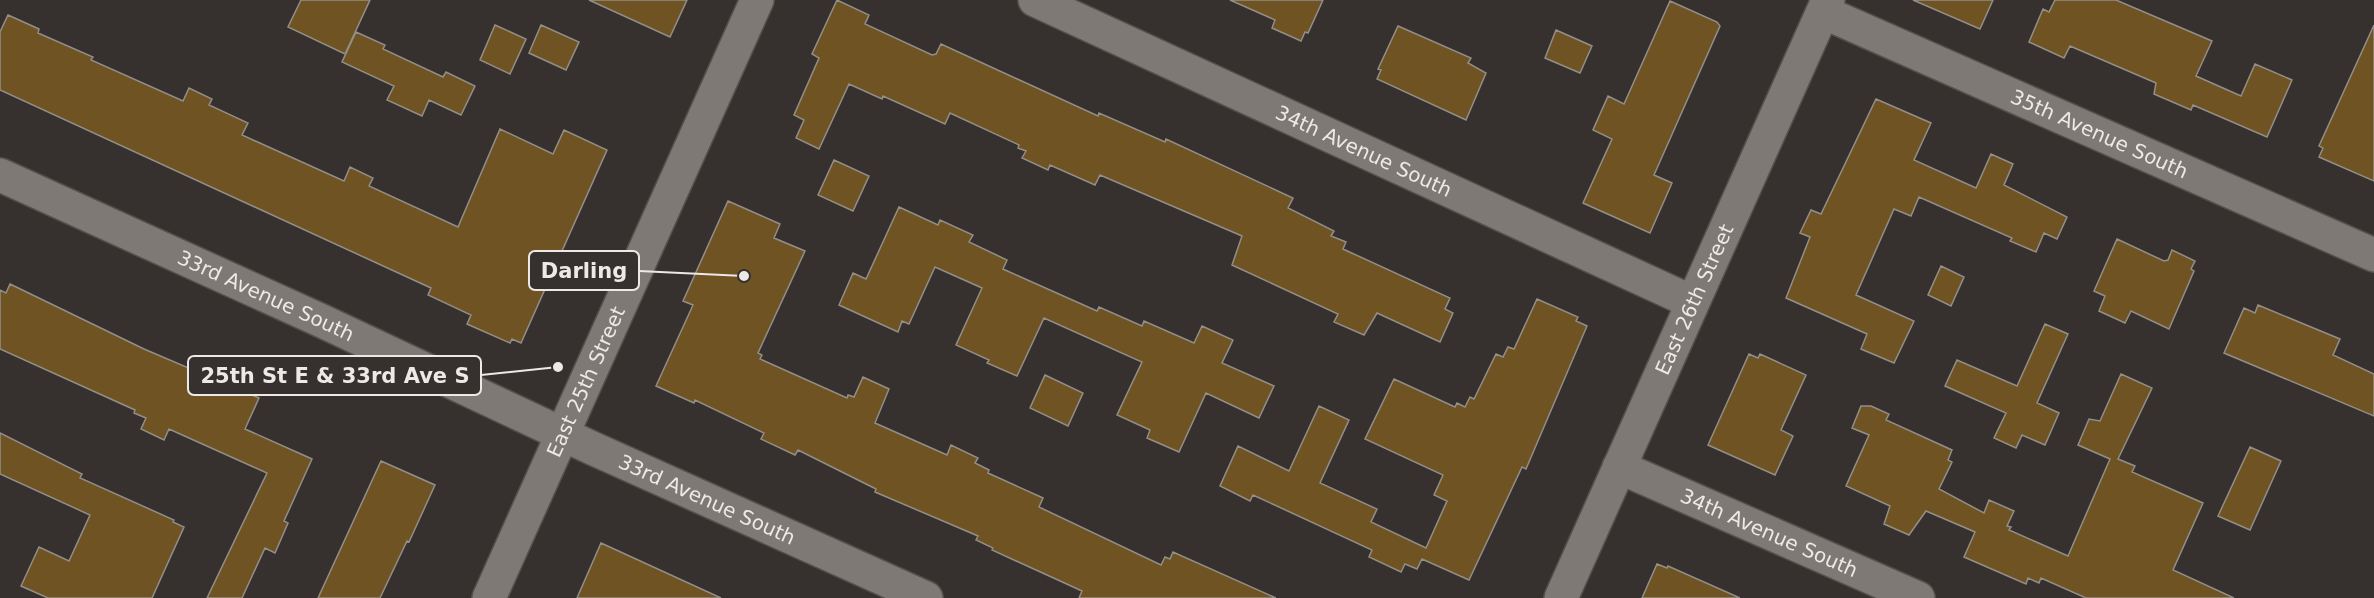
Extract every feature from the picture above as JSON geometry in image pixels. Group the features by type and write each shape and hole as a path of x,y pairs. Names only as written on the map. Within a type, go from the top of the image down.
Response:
{"street":[{"name":"East 25th Street","path":"489,598 757,0"},
{"name":"34th Avenue South","path":"1035,0 1692,302"},
{"name":"East 26th Street","path":"1561,598 1826,6"},
{"name":"35th Avenue South","path":"1826,6 2374,255"},
{"name":"33rd Avenue South","path":"0,175 322,321 562,435 926,598"},
{"name":"34th Avenue South","path":"1619,467 1918,598"}],"building":[{"path":"301,0 370,0 345,54 288,27"},
{"path":"589,0 687,0 670,37"},
{"path":"837,0 869,15 865,24 932,55 936,54 941,44 1098,116 1099,113 1165,142 1166,139 1293,198 1288,208 1334,231 1331,236 1346,242 1343,249 1450,298 1445,309 1453,313 1440,342 1377,313 1364,335 1334,322 1338,314 1232,265 1242,236 1100,175 1095,185 1050,165 1048,170 1022,158 1026,151 1018,148 1019,145 950,113 945,124 883,96 882,99 849,84 819,149 796,138 804,120 794,115 819,58 812,54"},
{"path":"1230,0 1323,0 1308,33 1305,32 1301,41 1272,28 1275,20"},
{"path":"1913,0 1993,0 1980,29"},
{"path":"2055,0 2116,0 2212,41 2196,76 2241,96 2255,64 2292,80 2267,137 2193,105 2191,110 2154,94 2156,83 2070,46 2064,58 2029,42 2043,9 2049,12"},
{"path":"1670,1 1717,22 1720,26 1654,175 1672,183 1650,233 1583,203 1612,139 1593,130 1608,96 1624,104"},
{"path":"8,15 39,29 38,33 93,57 91,60 183,101 189,88 212,99 209,105 248,123 242,135 344,181 350,167 373,178 369,186 458,227 500,129 553,154 564,130 607,150 521,343 512,339 510,343 467,324 471,315 428,295 431,288 0,90 0,32"},
{"path":"495,25 526,39 510,74 480,60"},
{"path":"541,25 579,42 566,70 529,53"},
{"path":"2374,25 2374,181 2319,157 2323,148 2319,146"},
{"path":"1398,26 1471,58 1468,63 1486,73 1466,120 1377,79 1381,70 1378,69"},
{"path":"1556,30 1592,46 1580,73 1545,58"},
{"path":"356,32 385,45 383,49 443,77 446,72 475,86 461,115 429,100 422,116 387,100 394,86 342,62"},
{"path":"1876,99 1931,123 1914,160 1976,188 1991,154 2013,164 2004,185 2067,217 2057,239 2044,233 2036,252 2010,241 2012,238 1919,197 1911,216 1894,209 1856,295 1914,321 1894,363 1861,349 1867,334 1786,298 1810,237 1800,233 1811,210 1821,214"},
{"path":"834,160 869,176 853,211 818,195"},
{"path":"728,201 780,224 774,238 805,251 758,353 762,355 760,359 847,398 848,395 854,397 863,377 889,389 875,423 947,455 951,445 978,458 975,463 989,470 988,473 1043,498 1039,507 1161,565 1165,557 1170,559 1173,552 1276,598 1079,598 1082,591 992,550 993,548 976,540 978,536 875,492 876,489 798,450 795,455 761,439 764,433 695,400 694,403 656,386 693,305 683,301"},
{"path":"899,207 938,225 940,220 973,235 969,242 1007,260 1003,269 1097,311 1099,307 1142,326 1144,321 1194,343 1202,326 1233,340 1222,363 1274,386 1259,418 1206,393 1179,452 1147,438 1150,430 1117,415 1142,362 1044,318 1017,376 987,363 989,360 956,345 982,288 935,267 909,324 902,321 898,332 839,305 853,273 866,279"},
{"path":"2117,239 2164,261 2168,260 2172,250 2195,261 2191,269 2194,271 2169,329 2131,311 2125,323 2099,311 2105,296 2094,291"},
{"path":"1941,266 1964,277 1951,306 1928,295"},
{"path":"10,284 144,349 259,398 245,429 312,459 284,521 288,523 275,553 265,548 242,598 207,598 267,473 169,429 164,440 141,429 146,418 134,413 135,410 0,349 0,290 6,293"},
{"path":"1537,299 1578,317 1576,321 1587,326 1526,469 1522,467 1469,580 1422,559 1417,569 1405,564 1401,572 1369,557 1372,550 1253,495 1250,501 1220,486 1238,446 1289,471 1319,406 1349,420 1320,483 1377,509 1371,522 1426,548 1447,501 1434,495 1443,475 1365,439 1394,379 1455,407 1457,403 1465,407 1470,397 1474,399 1496,354 1503,357 1508,347 1514,349"},
{"path":"2258,305 2340,339 2333,355 2374,374 2374,416 2224,353 2244,308 2255,313"},
{"path":"2045,324 2068,334 2037,403 2059,413 2045,445 2022,435 2016,448 1994,438 2006,413 1945,386 1957,360 2017,386"},
{"path":"1749,354 1758,358 1760,354 1806,375 1781,430 1793,436 1775,475 1708,445"},
{"path":"2121,374 2152,388 2118,459 2135,466 2132,472 2203,503 2173,570 2234,598 2086,598 2041,578 2039,583 2028,578 2026,584 1964,557 1975,532 1926,511 1909,535 1884,524 1890,506 1846,486 1869,435 1852,428 1861,406 1871,406 1889,414 1886,420 1952,450 1948,460 1952,462 1939,489 1984,513 1989,500 2014,511 2007,526 2011,527 2009,530 2068,556 2110,459 2078,445 2089,419 2100,421"},
{"path":"1045,375 1083,393 1068,426 1030,408"},
{"path":"0,433 82,474 80,478 174,520 173,522 184,527 152,598 48,598 21,586 39,547 69,561 90,515 0,474"},
{"path":"2250,447 2281,461 2250,530 2218,516"},
{"path":"381,461 435,485 409,542 407,541 380,598 318,598"},
{"path":"601,543 721,598 577,598"},
{"path":"1657,564 1667,568 1668,566 1740,598 1642,598"}],"place":[{"name":"Darling","path":"744,276"},
{"name":"25th St E & 33rd Ave S","path":"558,367"}]}
